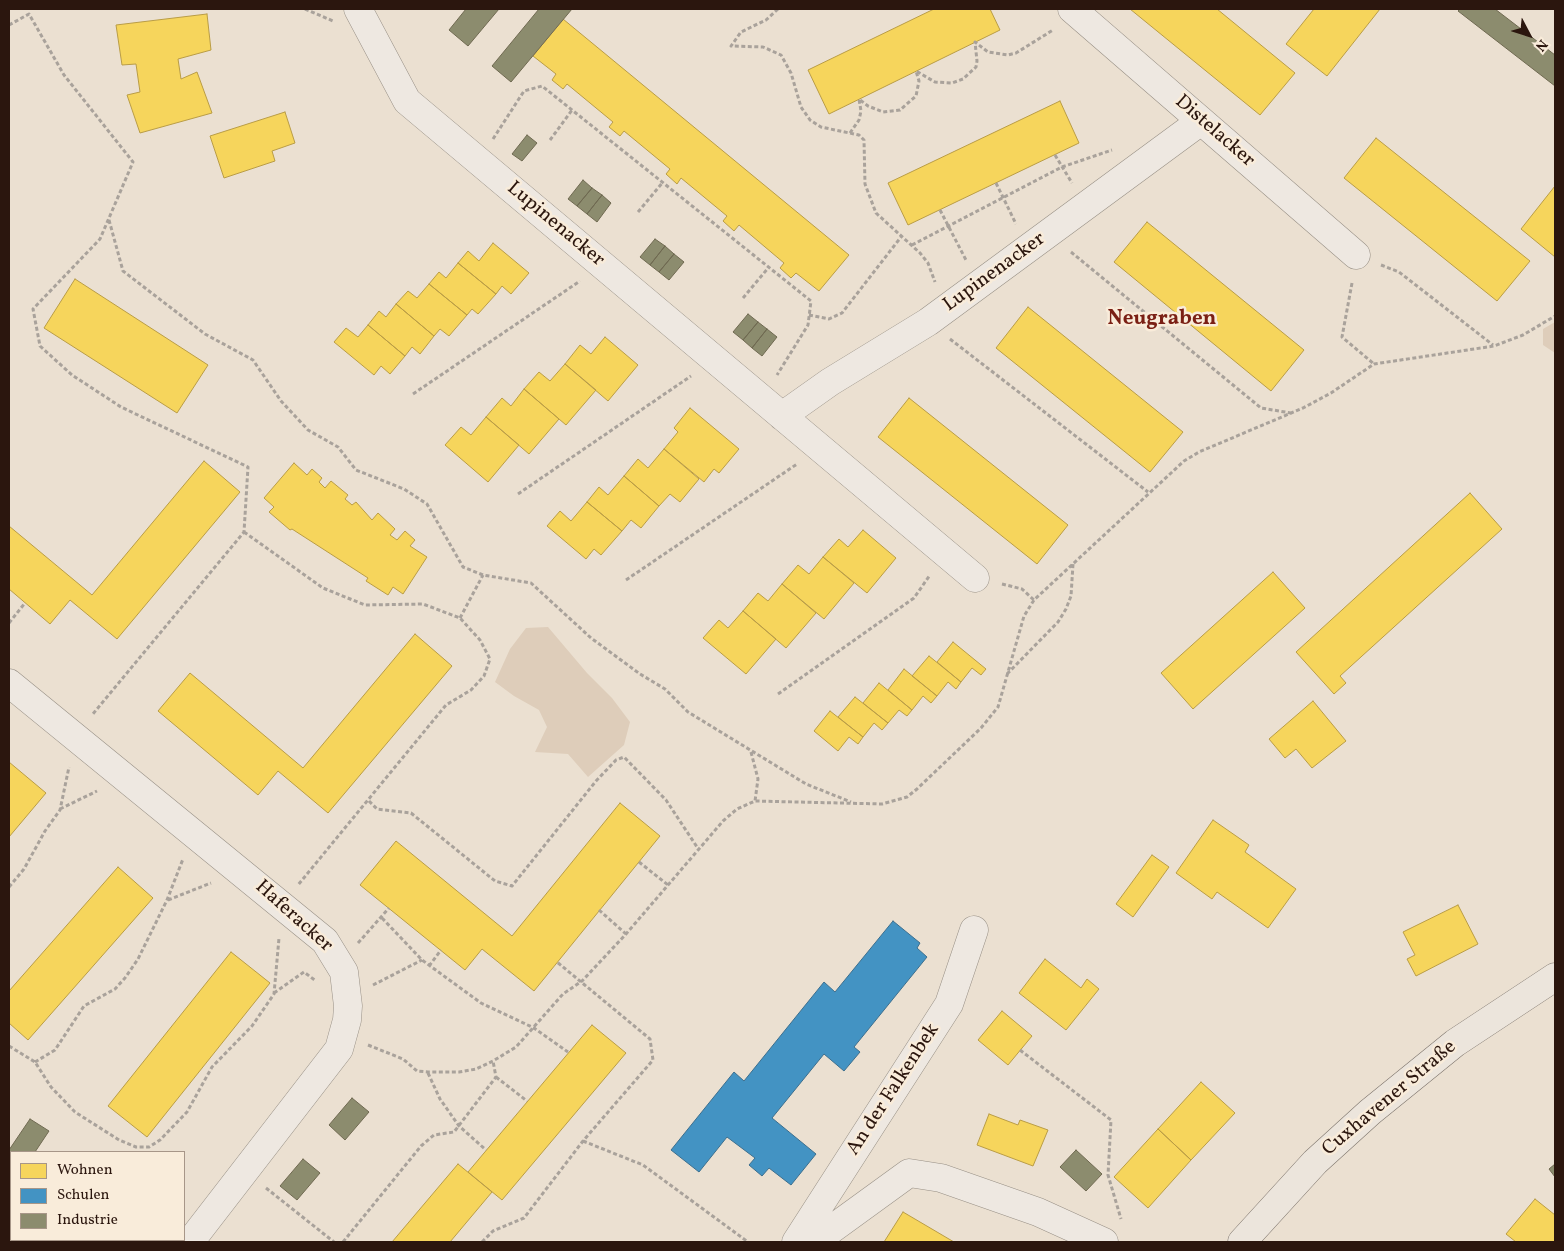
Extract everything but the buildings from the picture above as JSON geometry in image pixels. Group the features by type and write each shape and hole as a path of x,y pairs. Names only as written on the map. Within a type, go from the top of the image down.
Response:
{"main road":[{"name":"Cuxhavener Straße","path":"1242,1242 1291,1186 1370,1112 1456,1043 1553,981"}],"street":[{"name":"Lupinenacker","path":"358,9 407,101 975,578"},
{"name":"Distelacker","path":"1075,11 1356,255"},
{"name":"Lupinenacker","path":"772,408 830,382 935,317 1201,121"},
{"name":"Haferacker","path":"9,683 325,941 344,972 348,1001 344,1034 339,1049 190,1242"},
{"name":"An der Falkenbek","path":"796,1242 950,1004 974,930"},
{"path":"814,1242 909,1174 941,1178 1038,1212 1113,1233"}],"path":[{"path":"778,9 766,20 741,32 731,46 763,47 781,55 791,74 801,107 810,120 821,127 850,133 864,140 865,184 876,213 912,245 928,264 939,294 935,317 1148,492"},
{"path":"850,133 859,120 859,99 875,110 892,112 900,110 916,96 919,81 916,71 935,82 952,83 970,74 976,67 976,42 988,52 1008,55 1016,53 1075,11"},
{"path":"9,25 29,14 64,75 133,162 100,240 33,309 40,346 72,375 121,407 248,467 244,532 75,736 60,810 45,831 24,869 9,886"},
{"path":"478,161 524,90 542,86 811,301 808,324 772,408"},
{"path":"550,140 572,110"},
{"path":"912,245 1062,166 1118,148"},
{"path":"638,212 663,182"},
{"path":"996,183 1003,197 1039,241 1261,408 1292,413"},
{"path":"940,210 979,285"},
{"path":"108,219 123,271 206,334 253,360 281,401 308,430 338,447 356,470 404,489 426,504 463,567 482,575 531,583 591,638 640,674 665,689 688,712 806,784 852,802"},
{"path":"809,315 829,319 842,314 901,237"},
{"path":"1374,364 1342,337 1356,255 1399,272 1494,346"},
{"path":"413,394 603,266"},
{"path":"743,298 769,267"},
{"path":"344,1034 403,1059 417,1071 459,1072 476,1069 493,1061 516,1047 563,994 582,981 626,934 724,821 737,809 755,801 882,804 896,802 917,789 981,728 998,707 1024,616 1034,600 1148,492 1184,461 1199,452 1292,413 1331,393 1374,364 1494,346 1523,335 1555,316"},
{"path":"518,494 714,359"},
{"path":"626,580 821,449"},
{"path":"244,532 323,588 365,605 423,604 460,618 480,640 490,659 484,676 472,690 446,705 282,905 274,994"},
{"path":"778,694 914,598 946,553"},
{"path":"1007,675 1058,622 1066,609 1070,596 1073,564"},
{"path":"460,618 482,575"},
{"path":"975,578 1022,588 1034,600"},
{"path":"9,623 25,603"},
{"path":"751,752 758,778 755,801"},
{"path":"369,801 377,809 410,813 495,881 512,886 596,781 616,760 624,757 666,800 699,850"},
{"path":"60,810 125,777"},
{"path":"35,1062 55,1050 84,1006 115,989 138,959 168,900 192,832"},
{"path":"639,862 668,885"},
{"path":"168,900 200,888 239,869"},
{"path":"336,958 349,953 389,908"},
{"path":"599,910 626,934"},
{"path":"382,918 429,966 481,1003 534,1028 568,1052"},
{"path":"429,966 441,950"},
{"path":"9,1046 35,1062 51,1087 75,1112 119,1140 136,1147 148,1147 160,1140 187,1112 212,1067 252,1026 274,994 304,972 348,1001 422,960"},
{"path":"482,1242 493,1231 524,1218 583,1142 652,1060 650,1039 557,962"},
{"path":"1020,1050 1111,1120 1108,1175 1113,1233"},
{"path":"493,1061 496,1077 527,1102"},
{"path":"428,1072 440,1099 459,1126 486,1150"},
{"path":"343,1242 421,1146 434,1135 454,1132 496,1077"},
{"path":"583,1142 643,1165 748,1242"},
{"path":"245,1171 334,1242"}],"shaded area":[{"path":"1555,322 1555,353 1543,345 1543,329"},
{"path":"548,627 587,673 612,698 630,722 624,745 588,777 568,754 535,752 547,727 539,710 514,696 495,682 510,649 526,628"}],"district":[{"name":"Neugraben","path":"1162,320"}]}
